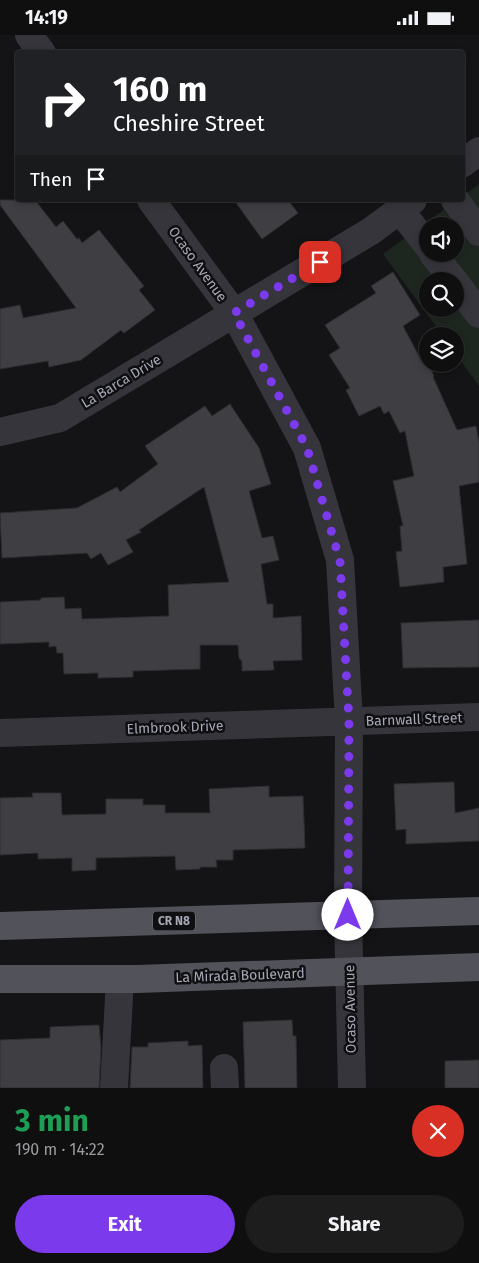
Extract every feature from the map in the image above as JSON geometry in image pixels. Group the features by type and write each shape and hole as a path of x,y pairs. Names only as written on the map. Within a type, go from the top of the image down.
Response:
{"main road":[{"name":"CR N8","path":"0,926 479,911"},
{"name":"La Mirada Boulevard","path":"0,979 120,979 479,967"}],"street":[{"path":"29,35 40,50"},
{"path":"465,162 479,151"},
{"name":"Ocaso Avenue","path":"152,202 234,313 307,448 340,561 349,721 348,915 352,1088"},
{"path":"456,202 479,232"},
{"path":"406,205 419,229"},
{"name":"La Barca Drive","path":"0,431 60,418 371,231 406,205"},
{"path":"439,262 447,272"},
{"path":"464,294 479,314"},
{"name":"Barnwall Street","path":"349,721 479,717"},
{"name":"Elmbrook Drive","path":"0,733 349,721"},
{"path":"114,1088 120,979"}],"shaded area":[{"path":"479,184 479,386 464,365 464,327 436,327 429,317 464,317 464,272 419,272 419,303 383,254 419,228 419,262 464,262 464,217 434,217 454,202 465,202 465,194"}],"building":[{"path":"0,200 37,202 56,227 63,221 82,243 99,230 144,286 139,290 155,310 124,333 121,330 81,360 49,367 48,361 0,369 0,309 20,305 23,318 76,308 0,205"},
{"path":"235,202 290,202 298,213 262,239"},
{"path":"393,272 419,313 419,316 403,326 419,356 419,372 432,372 457,430 476,426 479,442 479,482 459,486 467,564 443,567 444,582 400,587 396,552 402,551 400,526 403,526 393,481 414,476 405,431 400,433 389,411 384,414 380,406 359,416 346,390 350,388 329,355 340,348 325,325 376,293 371,286"},
{"path":"230,404 259,448 271,484 249,491 262,538 273,536 279,560 261,564 267,604 273,604 273,618 301,616 302,660 273,661 274,670 242,671 242,661 239,658 238,645 200,645 200,669 133,671 133,677 98,678 98,673 64,674 63,653 57,653 56,646 49,647 49,642 0,644 0,602 64,597 65,609 81,608 82,619 169,616 168,585 229,582 204,487 139,530 141,532 126,540 133,552 108,565 101,553 91,559 87,553 2,558 0,513 77,508 117,487 120,492 158,464 145,446 205,406 212,416"},
{"path":"479,620 479,667 403,668 401,623"},
{"path":"454,782 455,813 479,808 479,841 406,844 406,829 396,830 394,784"},
{"path":"269,786 269,797 303,796 305,848 233,850 233,860 216,860 217,867 176,870 175,856 96,858 96,870 72,871 72,858 38,859 38,853 0,855 0,798 33,797 32,793 61,793 62,815 106,814 106,799 143,799 143,805 165,805 165,813 210,813 209,789"},
{"path":"292,1020 293,1036 296,1036 297,1088 245,1088 243,1022"},
{"path":"99,1025 101,1048 99,1088 0,1088 0,1040 50,1038 50,1027"},
{"path":"188,1041 188,1046 202,1045 203,1088 130,1088 132,1047 148,1047 148,1043"},
{"path":"479,1060 479,1088 445,1088 445,1061"}],"route":[{"path":"320,262 234,313 307,448 340,561 349,721 348,915"}]}
